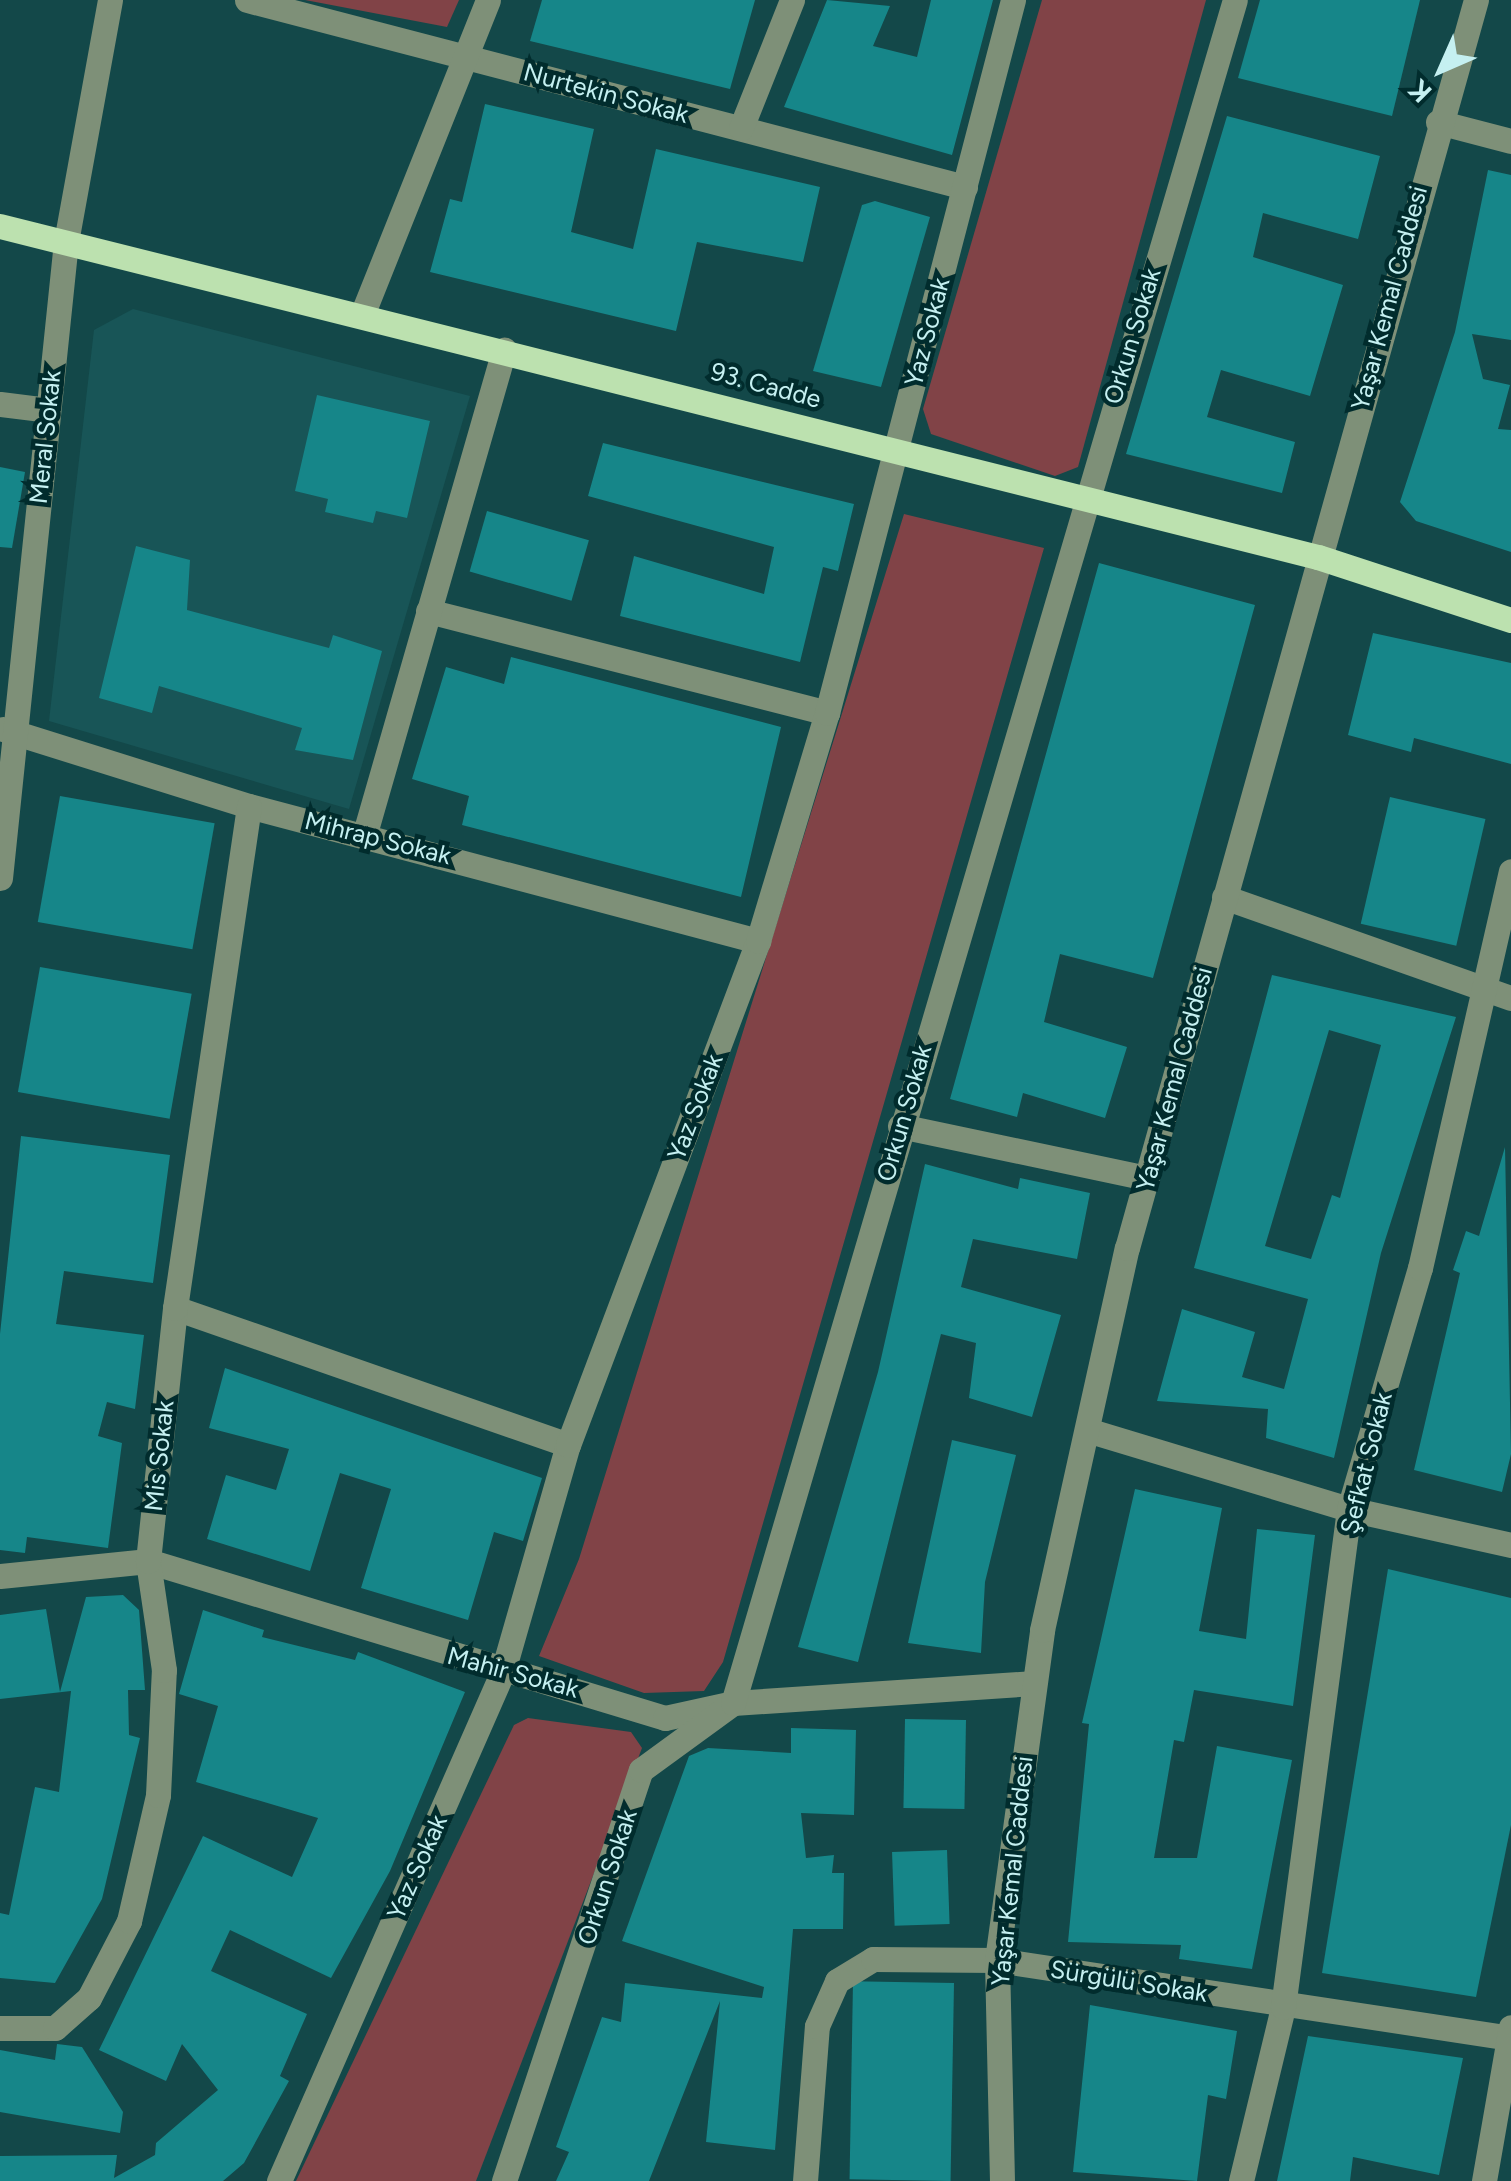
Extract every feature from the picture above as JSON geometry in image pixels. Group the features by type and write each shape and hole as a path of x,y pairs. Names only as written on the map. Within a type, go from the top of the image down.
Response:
{"main road":[{"name":"93. Cadde","path":"0,226 504,350 1080,503 1318,557 1511,620"}],"street":[{"name":"Meral Sokak","path":"0,878 7,730 66,242 110,0"},
{"name":"Nurtekin Sokak","path":"251,0 965,186"},
{"path":"362,315 488,0"},
{"path":"740,128 792,0"},
{"name":"Yaz Sokak","path":"279,2181 503,1672 568,1445 758,941 828,712 1014,0"},
{"name":"Orkun Sokak","path":"504,2181 641,1770 733,1703 1080,503 1234,0"},
{"name":"Yaşar Kemal Caddesi","path":"1002,2181 997,1960 1034,1684 1087,1430 1146,1178 1438,122 1476,0"},
{"path":"1438,122 1511,142"},
{"path":"365,833 504,350"},
{"path":"0,404 48,410"},
{"path":"428,611 828,712"},
{"name":"Mihrap Sokak","path":"7,730 249,806 365,833 758,941"},
{"name":"Mis Sokak","path":"0,2028 55,2028 88,1998 129,1921 158,1795 164,1670 148,1561 174,1308 249,806"},
{"name":"Şefkat Sokak","path":"1241,2181 1283,2007 1349,1509 1500,994 1511,871"},
{"path":"1224,896 1500,994"},
{"path":"900,1126 1146,1178"},
{"path":"174,1308 568,1445"},
{"path":"1087,1430 1349,1509 1511,1545"},
{"name":"Mahir Sokak","path":"0,1576 148,1561 503,1672 666,1718 733,1703 1034,1684"},
{"name":"Sürgülü Sokak","path":"805,2181 817,2026 837,1980 873,1959 918,1953 997,1960 1283,2007 1510,2034"},
{"path":"1484,2181 1510,2034"}],"shaded area":[{"path":"305,0 459,0 447,27"},
{"path":"1042,0 1206,0 1078,467 1055,476 931,434 923,409"},
{"path":"133,309 470,396 349,809 49,721 94,330"},
{"path":"904,514 1044,548 723,1662 704,1691 644,1693 539,1656 579,1559"},
{"path":"528,1718 631,1732 642,1748 476,2181 296,2181 514,1725"}],"building":[{"path":"542,0 755,0 730,89 530,41"},
{"path":"827,0 890,6 873,46 917,57 931,0 993,0 952,155 784,107"},
{"path":"1260,0 1420,0 1392,116 1238,78"},
{"path":"485,104 594,129 571,232 633,249 656,149 820,187 803,262 697,242 676,331 430,272 450,199 462,202"},
{"path":"1227,116 1380,156 1358,239 1263,213 1253,257 1343,285 1310,396 1221,370 1207,417 1295,442 1282,493 1126,454"},
{"path":"1488,170 1511,175 1511,340 1472,334 1483,379 1510,385 1498,429 1511,430 1511,552 1416,521 1400,502 1455,332"},
{"path":"875,201 930,217 881,387 813,371 862,205"},
{"path":"317,395 430,421 407,518 376,511 373,523 325,512 328,499 295,491"},
{"path":"603,443 854,504 838,571 823,567 800,662 620,616 634,556 764,594 774,547 588,496"},
{"path":"0,467 25,472 12,548 0,547"},
{"path":"487,511 589,540 572,601 470,572"},
{"path":"136,546 190,560 187,610 329,648 333,635 382,651 353,760 295,750 302,728 159,686 152,713 99,698"},
{"path":"1099,563 1255,605 1153,978 1060,954 1044,1022 1127,1047 1105,1118 1023,1093 1017,1117 950,1099"},
{"path":"1373,633 1511,663 1511,764 1414,738 1411,752 1348,735"},
{"path":"511,657 781,727 741,897 462,825 469,796 412,779 446,667 504,684"},
{"path":"60,796 215,823 192,949 38,922"},
{"path":"1390,797 1485,819 1456,946 1361,924"},
{"path":"40,967 192,994 170,1119 18,1092"},
{"path":"1272,975 1456,1017 1381,1253 1334,1458 1266,1438 1268,1409 1157,1401 1182,1309 1255,1332 1242,1377 1284,1389 1308,1299 1194,1268","holes":["1329,1030 1381,1045 1340,1198 1332,1195 1311,1259 1265,1246"]},
{"path":"21,1136 170,1155 153,1283 64,1271 56,1324 144,1335 135,1409 107,1402 98,1436 122,1443 108,1548 27,1537 25,1553 0,1550 0,1334"},
{"path":"1505,1147 1511,1454 1502,1492 1414,1470 1460,1273 1453,1270 1466,1231 1479,1236"},
{"path":"925,1164 1018,1189 1020,1178 1090,1193 1077,1259 973,1239 961,1287 1061,1315 1032,1417 969,1398 976,1343 941,1334 858,1662 798,1647 878,1372"},
{"path":"225,1368 542,1478 523,1541 494,1532 468,1620 361,1588 391,1489 340,1473 310,1571 207,1539 226,1475 276,1490 289,1449 209,1428"},
{"path":"952,1440 1016,1455 985,1582 981,1653 908,1643"},
{"path":"1135,1489 1222,1508 1199,1631 1246,1639 1257,1529 1315,1535 1293,1706 1194,1690 1184,1742 1174,1740 1154,1858 1197,1858 1217,1746 1292,1760 1252,1969 1179,1959 1181,1945 1068,1942 1089,1724 1082,1723"},
{"path":"1388,1569 1511,1598 1511,1825 1476,1997 1322,1973"},
{"path":"123,1595 139,1610 145,1690 128,1690 129,1735 140,1738 102,1899 55,1983 0,1978 0,1913 9,1915 35,1787 59,1792 71,1691 0,1699 0,1615 46,1609 60,1692 86,1597"},
{"path":"203,1610 264,1630 262,1637 355,1660 358,1652 465,1692 390,1871 331,1978 230,1930 211,1971 307,2014 280,2076 289,2081 244,2163 223,2181 0,2181 0,2156 117,2155 114,2178 155,2155 156,2143 218,2090 182,2044 166,2081 99,2050 203,1836 292,1877 318,1818 196,1782 218,1706 179,1694"},
{"path":"905,1719 966,1720 964,1809 903,1808"},
{"path":"791,1728 856,1730 854,1815 801,1813 806,1858 834,1855 832,1873 844,1873 843,1929 793,1929 775,2150 706,2142 720,2001 649,2181 556,2181 569,2152 556,2147 602,2017 621,2022 625,1983 762,1998 764,1987 622,1941 689,1756 708,1748 791,1753"},
{"path":"947,1850 950,1924 895,1926 892,1852"},
{"path":"853,1981 954,1983 951,2181 850,2179"},
{"path":"1090,2005 1237,2031 1226,2099 1208,2095 1197,2181 1073,2172"},
{"path":"1308,2036 1463,2058 1439,2175 1353,2157 1350,2181 1277,2181"},
{"path":"57,2044 82,2047 123,2112 120,2133 0,2112 0,2050 55,2060"}]}
